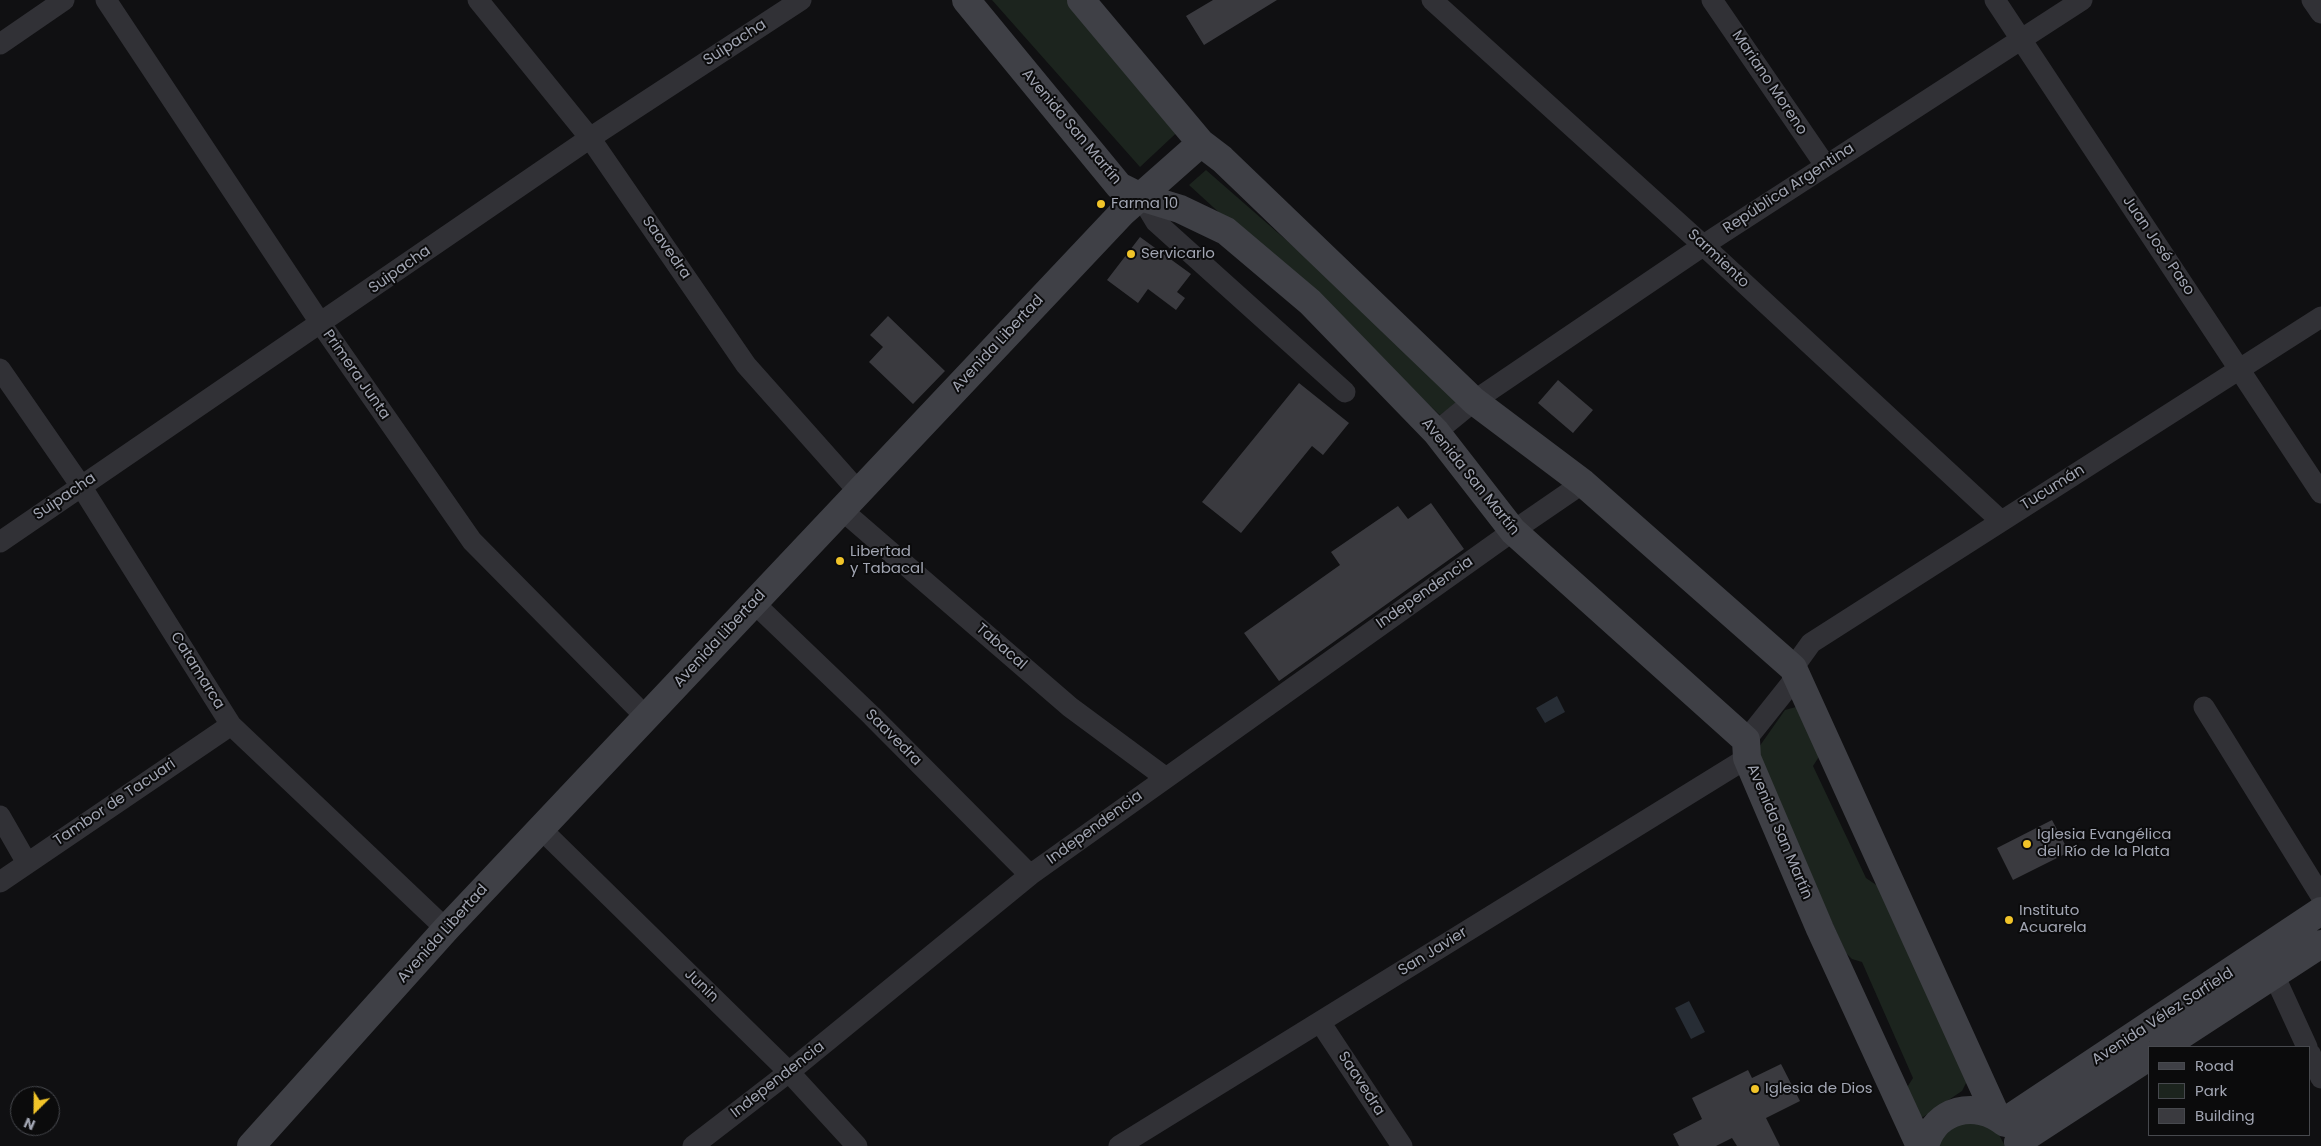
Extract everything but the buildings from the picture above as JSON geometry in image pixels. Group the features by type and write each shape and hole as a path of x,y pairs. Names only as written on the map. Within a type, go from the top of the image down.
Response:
{"main road":[{"name":"Avenida San Martín","path":"966,0 1120,186 1141,197 1180,209 1226,231 1310,302 1436,432 1513,531 1746,749 1820,929 1920,1146"},
{"path":"1081,0 1201,143 1222,159 1474,401 1584,483 1795,672 2009,1131"},
{"name":"Avenida Libertad","path":"251,1146 446,929 1123,212 1201,143"},
{"name":"Avenida Vélez Sarfield","path":"2164,1046 2268,962 2321,911"},
{"name":"Avenida Vélez Sarfield","path":"2009,1131 2268,962 2321,944"},
{"name":"Avenida Vélez Sarfield","path":"2009,1131 2148,1057"},
{"path":"1925,1146 1928,1136 1937,1123 1951,1113 1966,1109 1981,1110 2009,1131"}],"street":[{"path":"0,44 64,0"},
{"name":"Primera Junta","path":"106,0 321,324 472,542 646,717"},
{"name":"Saavedra","path":"478,0 590,138 746,365 851,501"},
{"name":"Suipacha","path":"0,542 590,138 801,0"},
{"name":"Sarmiento","path":"1432,0 1704,246 2001,521"},
{"name":"Mariano Moreno","path":"1712,0 1825,165"},
{"name":"Juan José Paso","path":"1995,0 2241,369 2321,493"},
{"name":"República Argentina","path":"1436,432 1474,401 1825,165 2082,0"},
{"path":"2312,0 2321,13"},
{"path":"1141,197 1156,222 1346,392"},
{"name":"Tucumán","path":"1795,672 1811,643 2321,317"},
{"name":"Catamarca","path":"0,369 81,486 231,725 446,929"},
{"name":"Independencia","path":"693,1146 789,1072 1030,875 1513,531 1584,483"},
{"name":"Tabacal","path":"851,501 1070,707 1166,778"},
{"name":"Saavedra","path":"754,603 872,716 1030,875"},
{"name":"San Javier","path":"1119,1146 1320,1022 1746,749 1795,672"},
{"path":"2204,707 2321,896"},
{"name":"Tambor de Tacuari","path":"0,882 231,725"},
{"path":"0,816 27,864"},
{"name":"Junin","path":"541,829 789,1072 857,1146"},
{"path":"2268,962 2307,1046"},
{"name":"Saavedra","path":"1320,1022 1402,1146"},
{"path":"2311,1055 2321,1078"}],"green space":[{"path":"992,0 1073,0 1186,124 1140,167"},
{"path":"1206,170 1466,397 1440,415 1189,185"},
{"path":"1796,707 1800,708 1822,752 1813,766 1866,878 1888,893 1967,1081 1962,1091 1923,1117 1919,1116 1906,1089 1913,1078 1862,962 1852,959 1846,953 1759,760 1759,747 1785,710"},
{"path":"1978,1122 1998,1133 2005,1146 1937,1146 1938,1142 1956,1125"}],"shaded area":[{"path":"1557,696 1565,712 1545,723 1536,708"},
{"path":"1689,1001 1705,1032 1691,1039 1675,1008"}],"place":[{"name":"Farma 10","path":"1101,204"},
{"name":"Servicarlo","path":"1131,254"},
{"name":"Libertad y Tabacal","path":"840,561"},
{"name":"Iglesia Evangélica del Río de la Plata","path":"2027,844"},
{"name":"Instituto Acuarela","path":"2009,920"},
{"name":"Iglesia de Dios","path":"1755,1089"}]}
